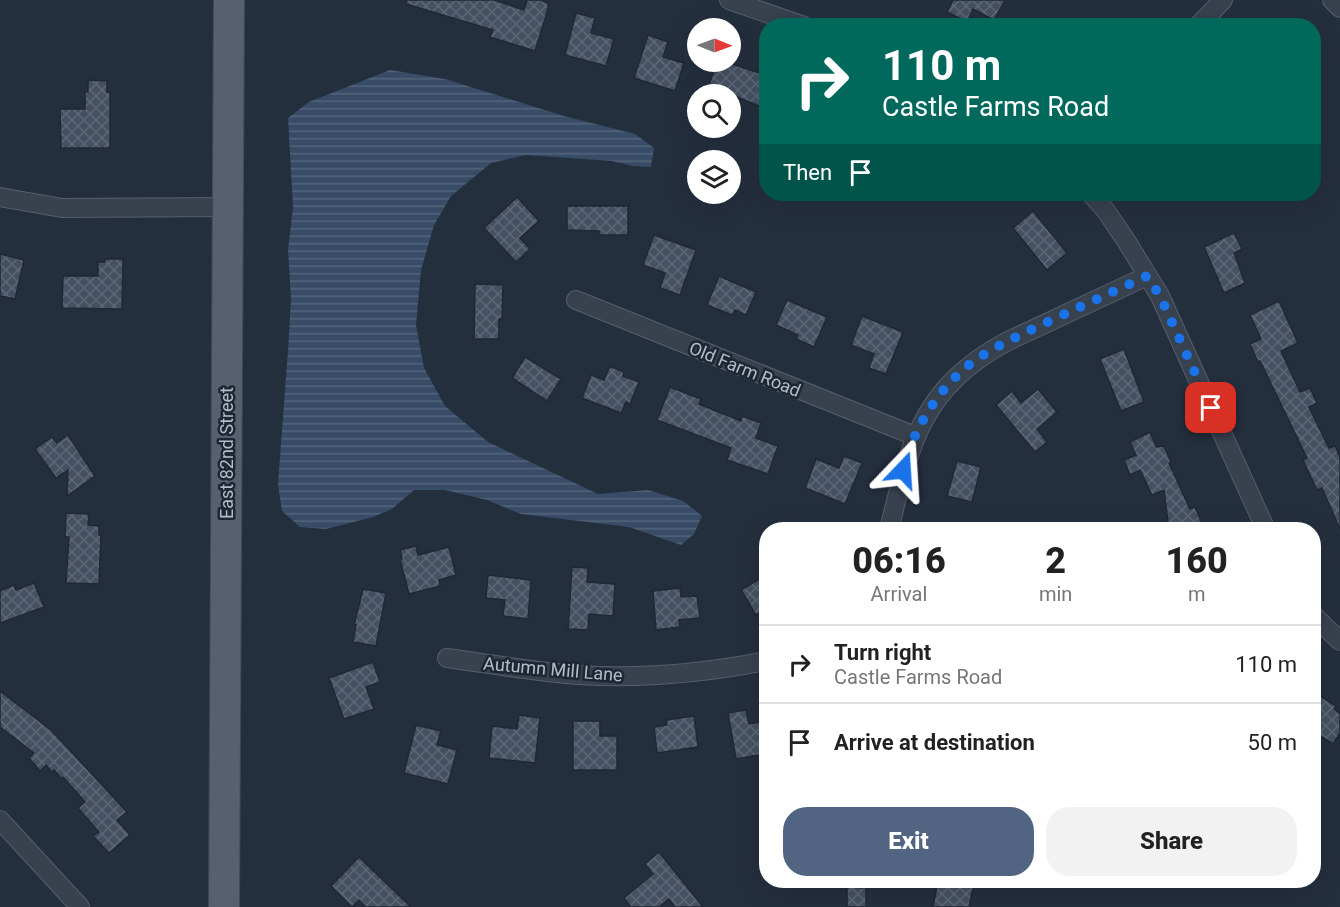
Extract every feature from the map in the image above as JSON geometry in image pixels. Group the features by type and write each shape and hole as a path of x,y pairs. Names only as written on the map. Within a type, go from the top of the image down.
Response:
{"main road":[{"name":"East 82nd Street","path":"224,907 229,0"}],"street":[{"path":"729,0 781,18"},
{"path":"1206,18 1223,0"},
{"path":"1332,0 1340,8"},
{"path":"0,197 62,208 227,207"},
{"path":"1096,201 1111,219 1160,296 1262,522"},
{"path":"891,522 905,463 915,436 938,397 963,370 981,356 1006,342 1147,276"},
{"name":"Old Farm Road","path":"576,300 915,436"},
{"path":"1321,623 1340,641"},
{"name":"Autumn Mill Lane","path":"447,657 533,670 608,676 692,673 759,662"},
{"path":"0,820 80,907"}],"water":[{"path":"390,70 445,79 564,116 635,134 654,148 651,167 612,161 526,155 491,163 451,196 434,225 421,270 416,325 424,368 445,406 488,442 598,494 648,490 683,501 702,516 694,534 681,545 629,527 521,514 487,500 445,490 414,490 392,509 373,517 326,529 300,527 282,511 278,484 291,298 288,250 293,207 288,118 309,102"}],"building":[{"path":"407,0 494,0 524,10 527,0 540,0 548,3 548,9 535,51 490,37 493,30 406,4"},
{"path":"953,0 1005,0 995,18 990,18 973,9 969,18 959,18 947,12"},
{"path":"576,13 595,18 591,33 614,39 606,66 565,55"},
{"path":"648,35 668,42 663,57 684,63 675,91 634,78"},
{"path":"741,67 759,73 759,106 741,99 741,84 709,84 714,72 741,72"},
{"path":"88,80 107,81 107,92 110,92 110,148 61,148 60,109 85,109"},
{"path":"517,197 539,221 520,238 530,249 516,262 484,228"},
{"path":"567,206 628,206 628,235 599,235 599,231 567,230"},
{"path":"1033,211 1067,253 1047,270 1013,228"},
{"path":"1234,233 1242,249 1234,253 1245,283 1224,293 1204,247"},
{"path":"654,235 696,250 680,295 660,288 665,273 643,265"},
{"path":"0,254 24,260 15,299 0,296"},
{"path":"105,259 123,259 122,309 62,308 63,276 98,276 98,262 105,262"},
{"path":"719,276 756,292 746,315 735,310 732,315 707,305"},
{"path":"475,284 503,285 499,339 474,339"},
{"path":"787,300 827,317 814,347 796,339 798,335 776,325"},
{"path":"1279,301 1298,343 1281,351 1300,392 1310,388 1317,403 1309,407 1329,448 1335,446 1340,457 1340,529 1322,488 1317,490 1303,460 1307,458 1250,344 1261,339 1250,315"},
{"path":"862,316 903,332 886,374 869,368 874,354 851,345"},
{"path":"1124,349 1144,402 1121,411 1100,359"},
{"path":"525,357 561,379 547,401 512,378"},
{"path":"610,366 624,372 623,376 639,382 630,404 626,402 621,413 582,398 591,375 604,380"},
{"path":"670,387 701,399 699,404 741,421 742,416 761,423 756,438 778,446 768,474 727,460 731,448 657,420"},
{"path":"1038,389 1057,412 1037,429 1047,442 1035,452 996,405 1012,391 1021,403"},
{"path":"1150,432 1156,447 1164,446 1171,462 1169,463 1190,509 1195,507 1202,522 1168,522 1164,490 1152,495 1140,470 1130,475 1124,460 1136,455 1130,442"},
{"path":"68,435 95,476 67,496 68,470 56,478 35,449 52,437 57,443"},
{"path":"844,456 862,463 845,504 805,488 816,459 839,468"},
{"path":"957,461 981,467 972,502 947,496"},
{"path":"66,513 89,514 88,525 99,526 99,535 101,535 99,584 66,583 69,537 65,537"},
{"path":"416,546 418,555 449,547 456,575 439,580 440,586 409,594 400,559 402,559 400,550"},
{"path":"572,567 588,568 587,582 615,584 613,616 589,614 588,630 568,629"},
{"path":"488,575 531,580 528,619 503,616 505,600 486,598"},
{"path":"759,579 759,613 756,615 741,590"},
{"path":"34,583 44,607 0,623 0,591 14,585 16,590"},
{"path":"680,588 681,597 697,596 700,618 679,620 680,627 656,630 653,591"},
{"path":"363,589 386,593 376,646 353,642 356,625 354,625"},
{"path":"373,662 380,682 366,687 374,709 344,719 329,678"},
{"path":"0,691 51,730 127,812 117,820 130,835 109,853 93,836 99,832 78,808 85,802 54,770 52,772 46,765 40,771 29,758 34,753 0,727"},
{"path":"1321,696 1336,706 1334,709 1340,714 1340,733 1333,744 1321,736"},
{"path":"746,710 749,724 759,722 759,755 736,759 728,713"},
{"path":"519,715 540,718 535,763 489,758 492,726 517,729"},
{"path":"694,716 698,747 657,753 654,727 667,725 666,720"},
{"path":"573,721 600,721 600,736 617,736 617,770 573,770"},
{"path":"416,725 441,731 437,745 457,750 448,784 404,773"},
{"path":"659,852 703,907 675,907 669,899 659,907 631,907 624,898 653,874 645,864"},
{"path":"359,857 411,907 366,907 359,900 352,907 331,886"},
{"path":"847,888 866,888 866,907 847,907"},
{"path":"937,888 973,888 969,907 933,907"}],"route":[{"path":"903,470 915,436 927,412 963,370 1006,342 1147,276 1160,296 1211,408"}]}
